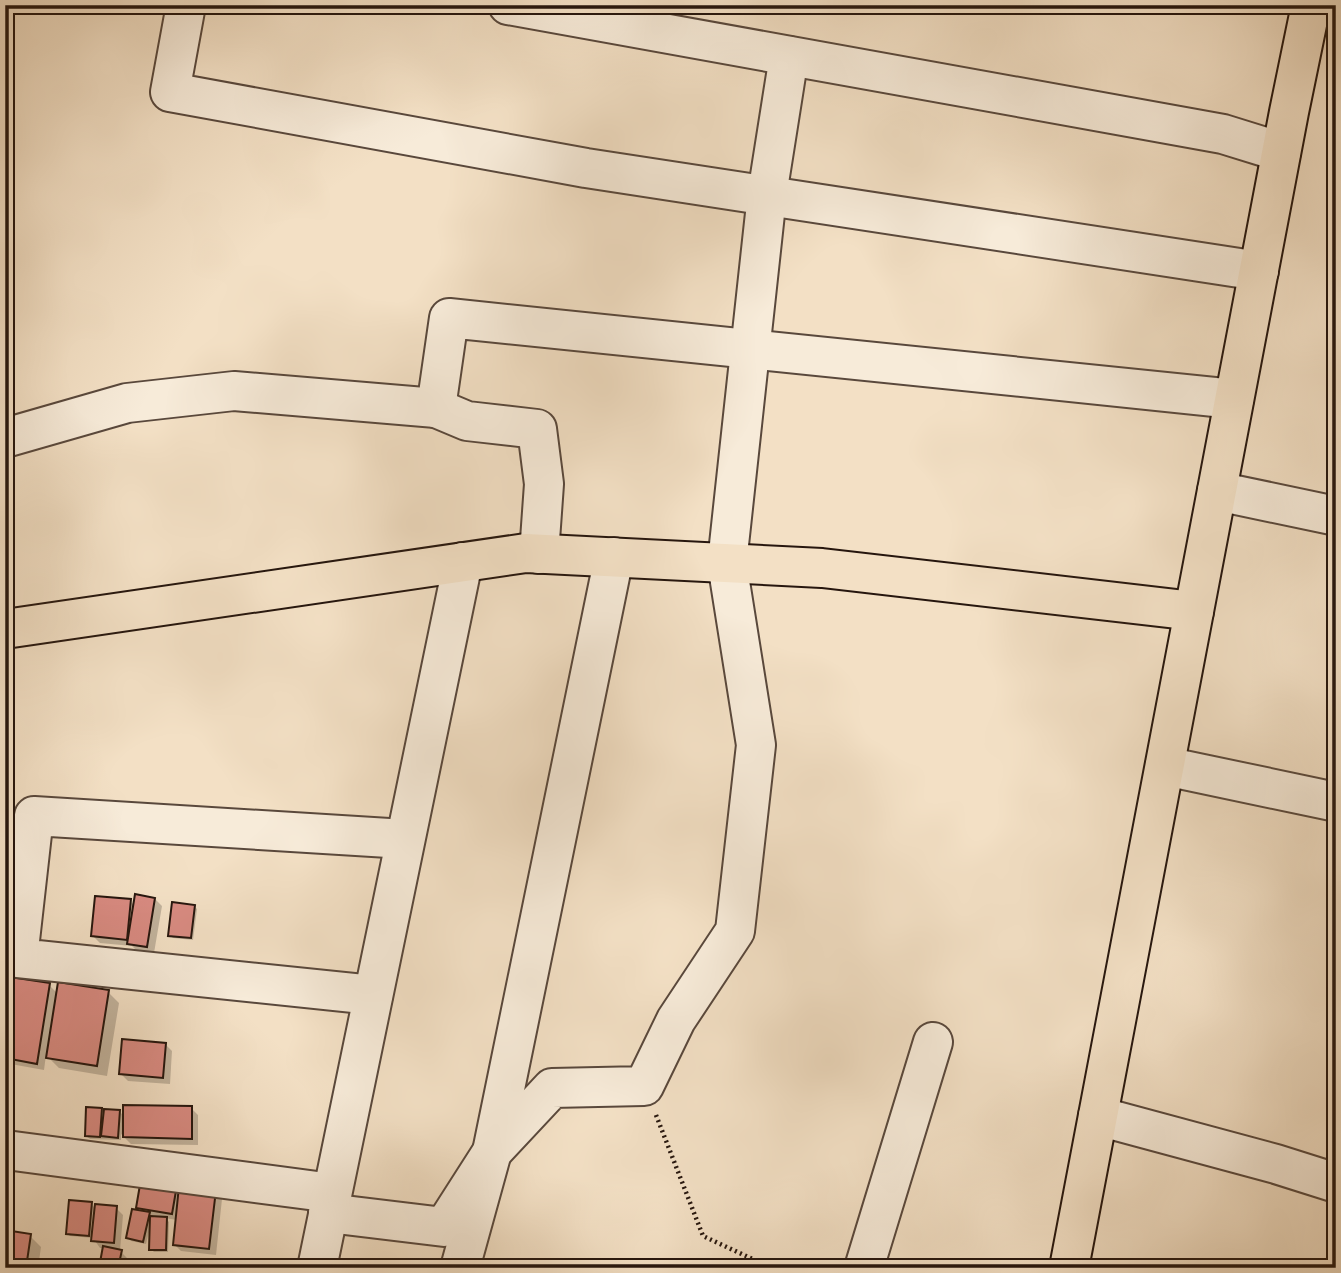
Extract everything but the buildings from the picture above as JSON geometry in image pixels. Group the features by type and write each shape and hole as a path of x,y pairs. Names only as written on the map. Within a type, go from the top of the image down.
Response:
{"main road":[{"path":"1069,1268 1311,5"},
{"path":"5,629 526,553 822,568 1194,611"}],"street":[{"path":"186,5 170,92 573,165 1259,271"},
{"path":"508,5 1223,134 1281,152"},
{"path":"6,1150 330,1203 444,1227 492,1152 552,1088 644,1086 676,1020 735,932 755,745 727,563 767,195 789,56"},
{"path":"436,408 449,318 1234,399"},
{"path":"5,438 127,403 233,391 436,408 467,421 537,429 544,484 539,554"},
{"path":"1217,491 1336,516"},
{"path":"460,1268 492,1152 614,557"},
{"path":"317,1268 463,562"},
{"path":"1165,766 1336,802"},
{"path":"373,995 18,958 34,816 405,839"},
{"path":"864,1268 933,1042"},
{"path":"1098,1116 1336,1183"}],"path":[{"path":"644,1086 703,1236 772,1268"}]}
